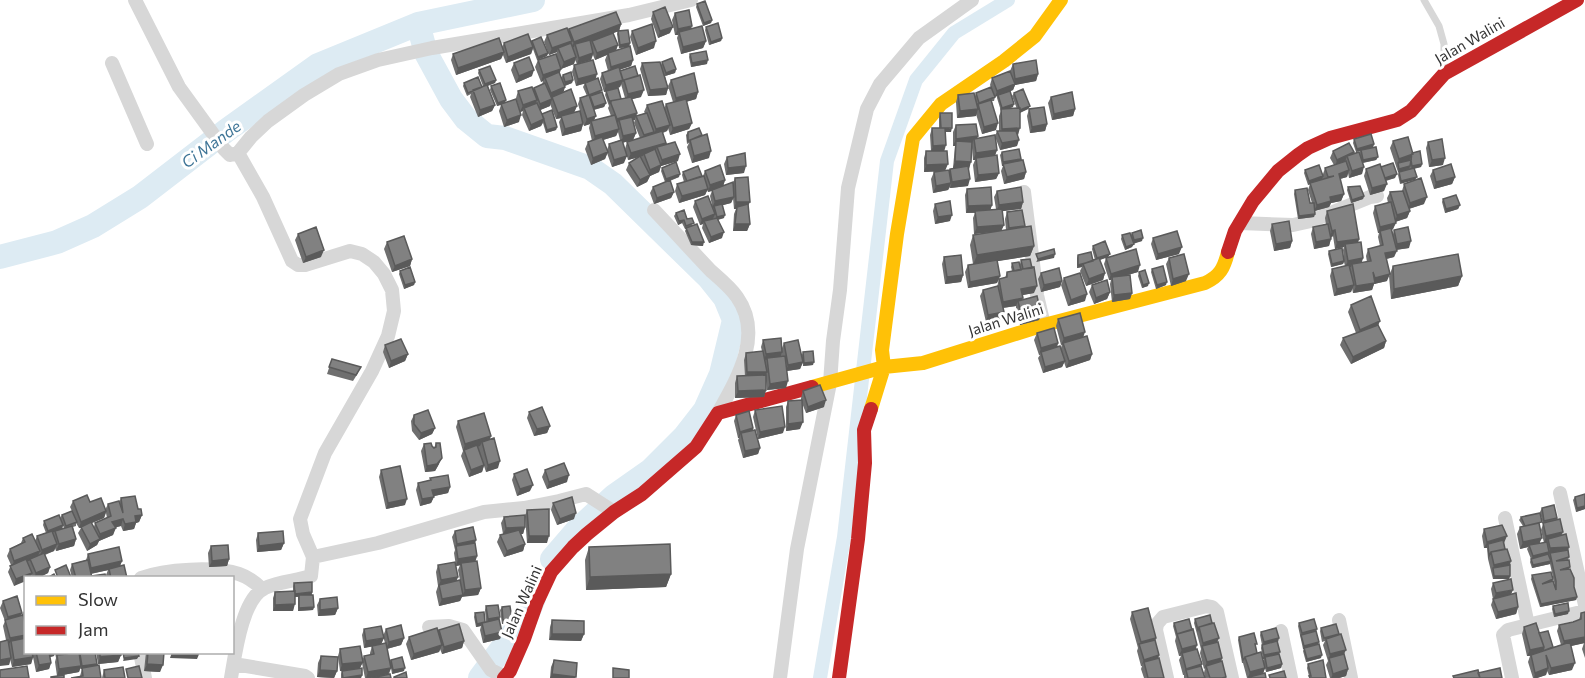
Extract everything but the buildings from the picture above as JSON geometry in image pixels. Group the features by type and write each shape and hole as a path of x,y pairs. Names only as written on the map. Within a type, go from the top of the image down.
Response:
{"street":[{"path":"135,0 179,87 198,115 231,151 263,197 292,261 298,266 305,265 350,251 374,262 384,274 392,290 394,311 388,336 372,371 325,453 300,519 303,534 313,557 311,576 274,584 262,589 256,595 242,624 231,678"},
{"path":"231,151 304,95 339,74 378,60 426,49 629,15 691,0"},
{"path":"780,678 797,549 834,382 833,341 840,290 848,188 867,109 880,84 919,38 972,0"},
{"path":"839,678 858,539 865,464 864,430 882,368 882,350 897,234 913,138 940,104 1004,61 1035,36 1061,0"},
{"name":"Jalan Walini","path":"505,677 524,639 550,572 612,510 642,494 696,447 718,413 882,368 923,363 1044,325 1215,279 1226,265 1232,236 1240,223 1265,187 1294,157 1335,137 1406,116 1444,74 1577,0"},
{"path":"112,63 147,144"},
{"path":"1024,192 1037,295 1044,325"},
{"path":"1240,223 1293,225 1311,221 1377,196"},
{"path":"654,210 737,297 748,320 749,334 746,354 733,386 718,413"},
{"path":"1560,493 1585,605"},
{"path":"313,557 378,543 484,512 524,508 586,494 612,510"},
{"path":"1505,518 1528,625"},
{"path":"152,576 183,570 222,571 254,580 262,589"},
{"path":"1167,678 1156,630 1157,624 1163,617 1207,606 1217,612 1232,678"},
{"path":"1512,678 1503,635 1508,630 1585,611"},
{"path":"1339,620 1351,678"},
{"path":"429,627 449,626 463,630 488,665 505,677"},
{"path":"1281,631 1291,678"},
{"path":"140,654 145,678"},
{"path":"234,664 308,678"}],"lane":[{"path":"1424,0 1439,26 1444,44 1444,74"}],"waterway":[{"path":"533,0 418,24 426,53 451,99 466,119 487,136 505,138 590,168 613,184 709,278 725,298 734,320 721,374 705,410 684,437 651,470 614,496 577,530 552,559"},
{"path":"820,678 844,537 887,161 916,80 954,33 1008,0"},
{"name":"Ci Mande","path":"0,257 57,242 93,226 140,197 227,130 318,65 418,24"},
{"path":"480,678 528,613 534,598"}],"traffic: slow":[{"path":"871,409 884,367 882,350 897,234 913,138 941,104 1004,61 1035,36 1061,0"},
{"path":"812,387 884,367 923,363 1044,325 1205,283 1221,271 1228,252"}],"traffic: jam":[{"path":"1228,252 1235,231 1253,201 1278,171 1298,155 1330,138 1397,120 1411,111 1444,74 1577,0"},
{"path":"504,678 510,671 551,572 573,547 614,512 642,494 696,447 718,413 812,387"},
{"path":"839,678 858,539 865,463 864,430 871,409"}]}
